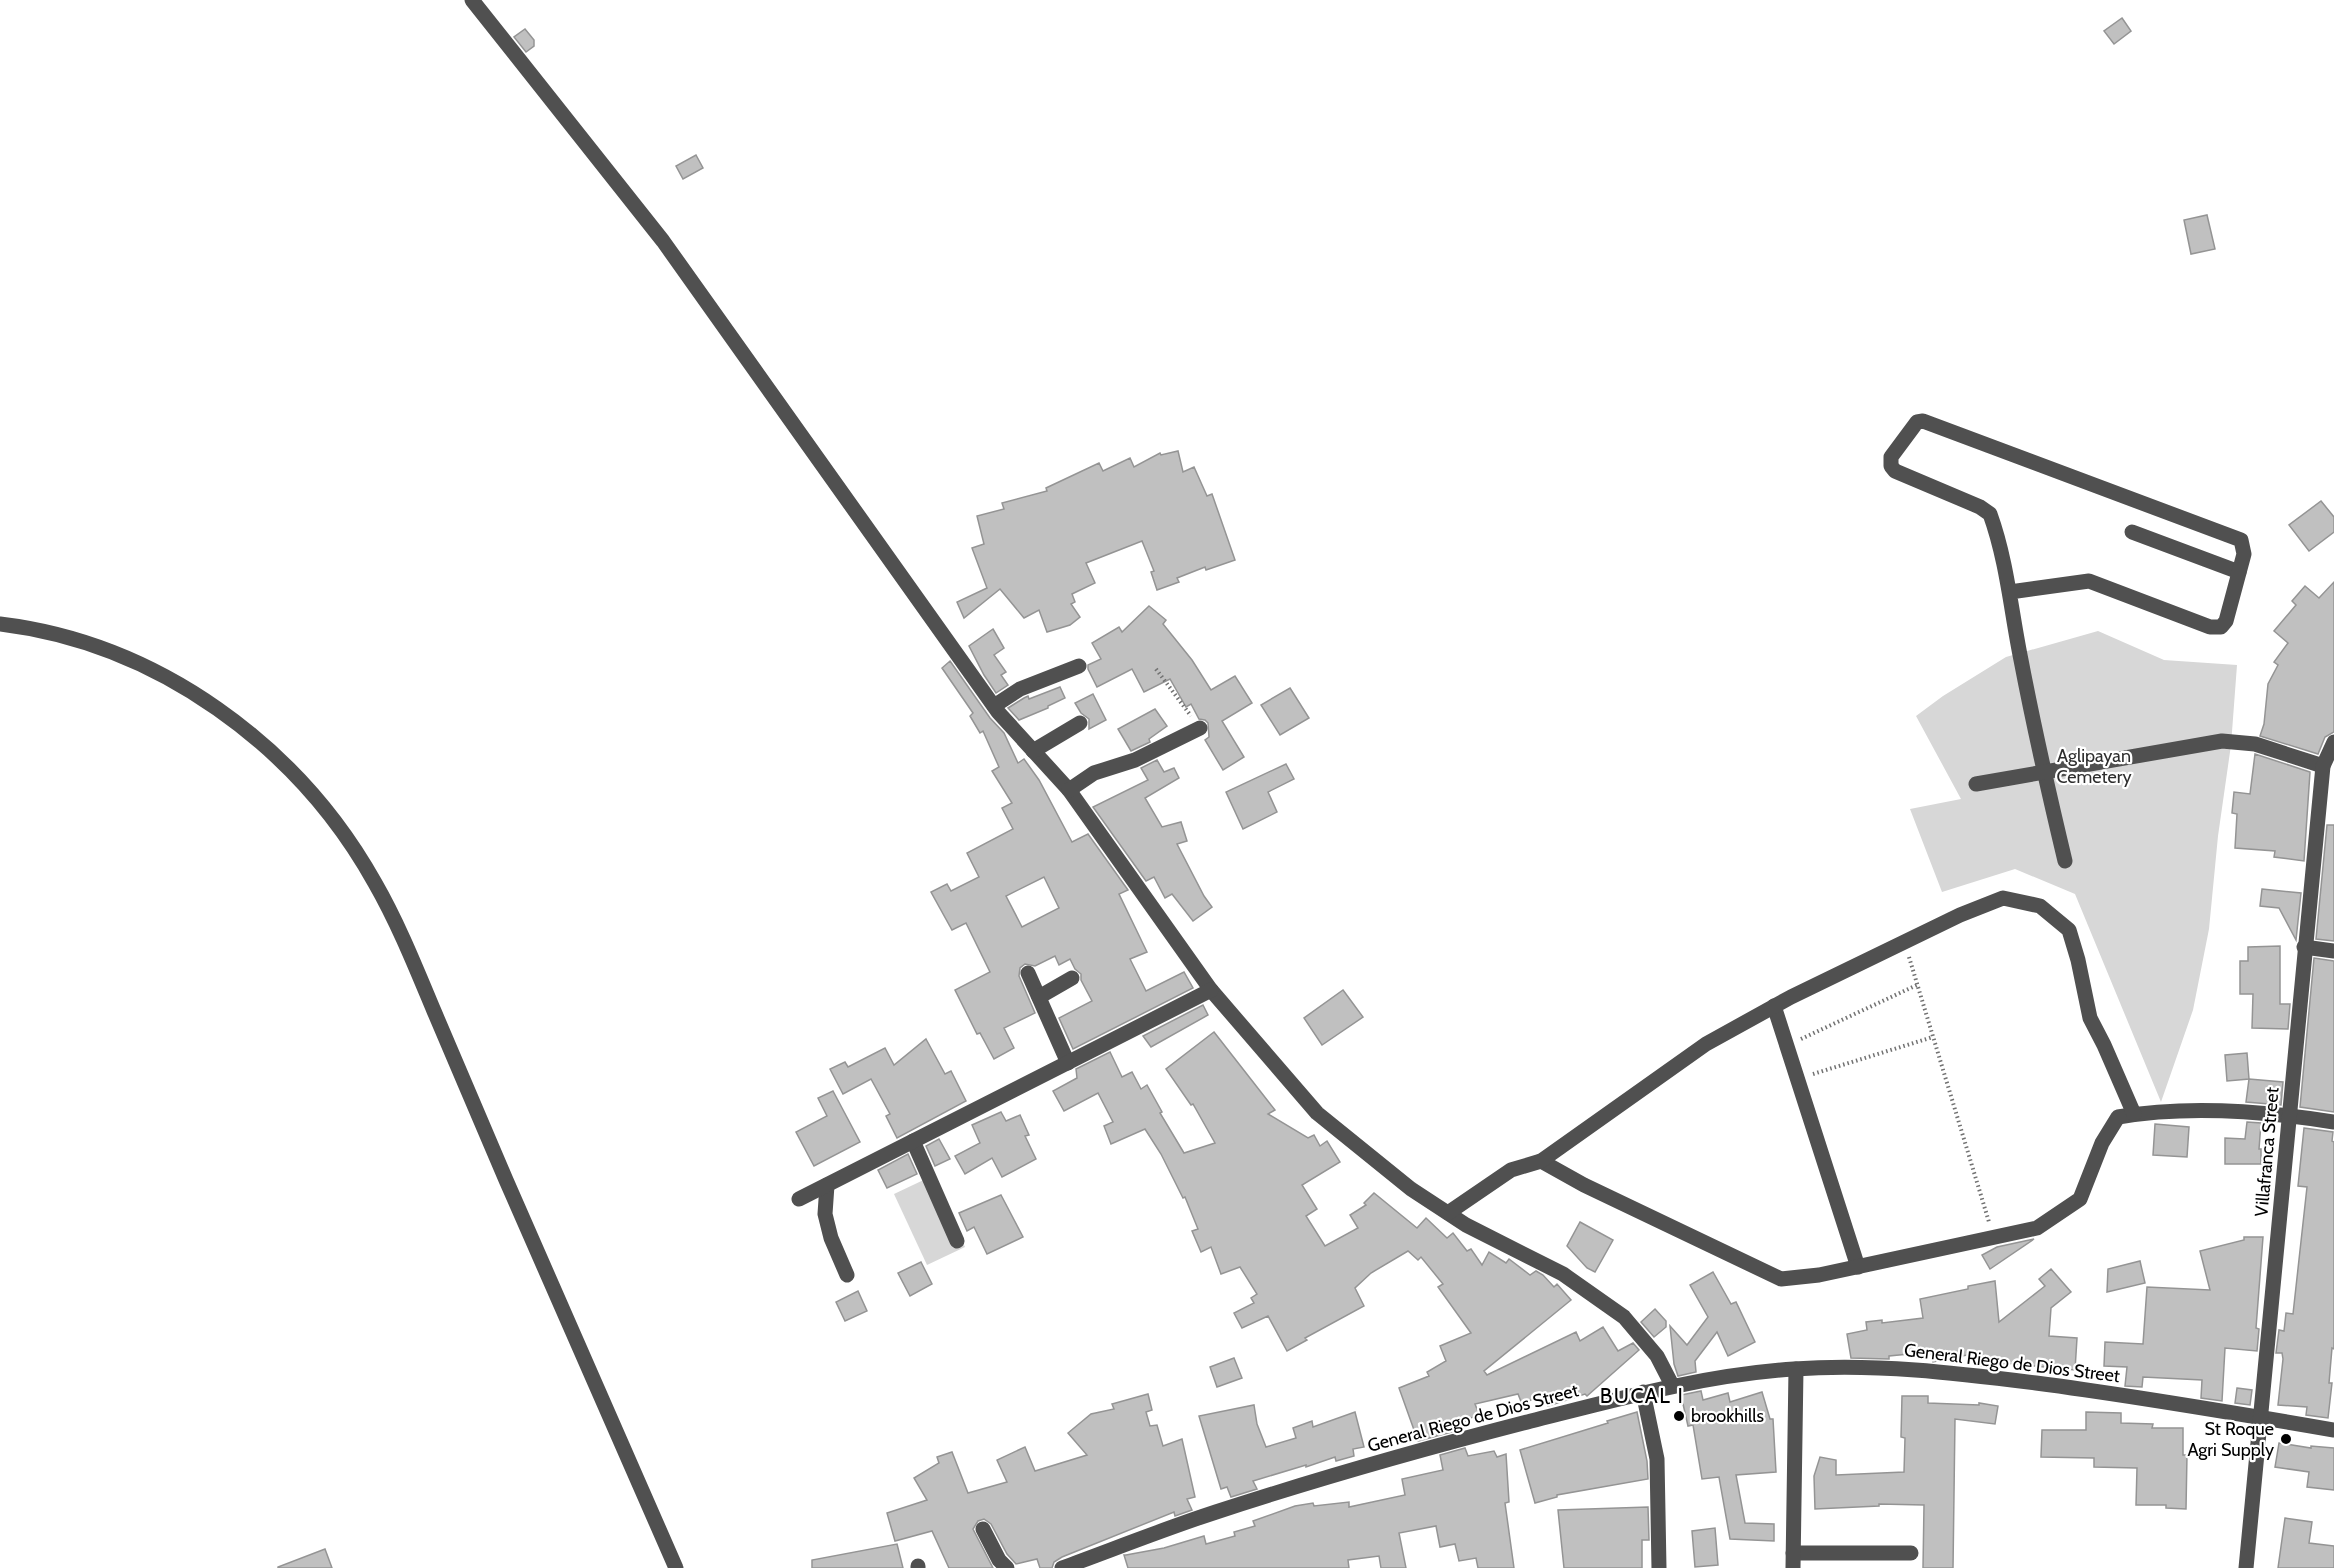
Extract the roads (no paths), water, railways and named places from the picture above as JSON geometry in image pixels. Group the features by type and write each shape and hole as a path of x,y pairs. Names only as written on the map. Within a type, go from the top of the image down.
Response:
{"street":[{"path":"472,0 663,241 994,706 1069,790 1211,990 1317,1113 1411,1189 1466,1225 1563,1274 1623,1317 1657,1356 1672,1385"},
{"path":"2010,592 2090,581 2210,627 2222,627 2226,621 2244,554 2241,540 1923,421 1917,422 1891,457 1891,466 1895,471 1980,507 1990,514 2010,592 2020,658 2043,772 2065,861"},
{"path":"2132,532 2239,572"},
{"path":"0,624 75,640 130,659 186,688 232,718 275,755 315,797 353,847 375,883 422,983 676,1568"},
{"path":"994,706 1020,689 1079,666"},
{"path":"1033,751 1080,723"},
{"path":"1069,790 1094,773 1136,760 1200,728"},
{"path":"1976,783 2222,741 2255,744 2323,766"},
{"name":"Villafranca Street","path":"2246,1568 2323,766 2334,742"},
{"path":"1448,1213 1511,1170 1541,1161 1706,1044 1774,1006 1904,942 1960,915 2003,898 2040,906 2069,930 2090,1018 2134,1114"},
{"path":"2304,947 2334,951"},
{"path":"1029,974 1068,1063"},
{"path":"1039,997 1072,978"},
{"path":"799,1199 1211,990"},
{"path":"1774,1006 1858,1267"},
{"path":"1541,1161 1584,1185 1781,1279 1819,1275 2037,1228 2080,1199 2102,1143 2118,1117 2148,1112 2195,1111 2290,1115 2334,1122"},
{"path":"913,1141 957,1241"},
{"path":"827,1185 825,1214 831,1238 847,1275"},
{"path":"1796,1369 1793,1561 1911,1554"},
{"name":"General Riego de Dios Street","path":"1062,1568 1213,1513 1298,1486 1497,1430 1672,1385 1796,1369 1900,1369 1959,1373 2092,1391 2334,1430"},
{"path":"1643,1392 1657,1459 1659,1568"},
{"path":"983,1529 999,1560 1007,1568"}],"place":[{"name":"brookhills","path":"1679,1416"},
{"name":"St Roque Agri Supply","path":"2286,1439"}],"district":[{"name":"BUCAL I","path":"1642,1395"}],"park label":[{"name":"Aglipayan Cemetery","path":"2094,766"}]}
